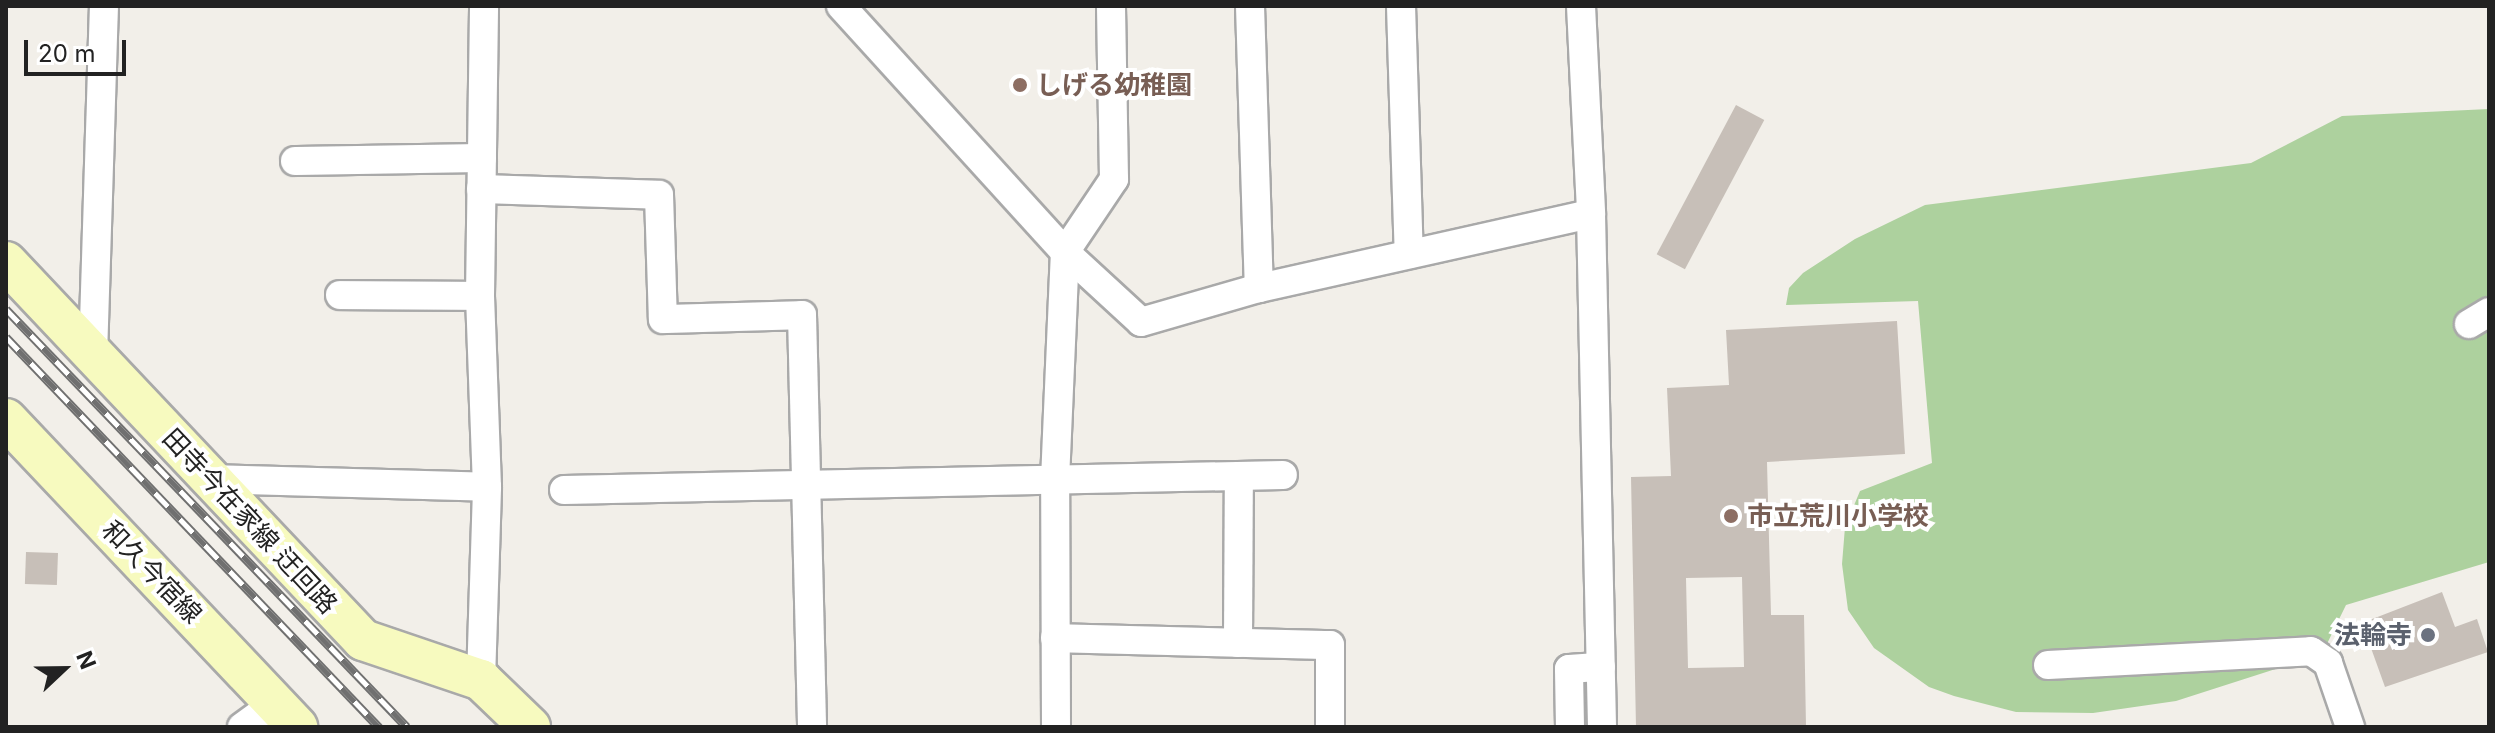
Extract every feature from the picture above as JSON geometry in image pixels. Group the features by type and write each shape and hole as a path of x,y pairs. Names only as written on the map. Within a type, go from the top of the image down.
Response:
{"main road":[{"name":"田寺今在家線 迂回路","path":"6,262 363,640 481,680 530,727"},
{"name":"和久今宿線","path":"6,419 286,715"}],"street":[{"path":"93,355 104,6"},
{"path":"481,680 487,487 480,296 484,6"},
{"path":"841,6 1065,252 1141,322 1259,288 1591,214"},
{"path":"1056,727 1055,480 1065,252 1114,179 1111,6"},
{"path":"1250,6 1259,288"},
{"path":"1401,6 1409,254"},
{"path":"1581,6 1591,214 1602,727"},
{"path":"295,161 482,158"},
{"path":"481,189 659,195 663,319 802,315 812,727"},
{"path":"340,295 480,296"},
{"path":"564,490 1283,475"},
{"path":"1238,643 1239,476"},
{"path":"209,479 487,487"},
{"path":"1055,638 1330,645 1330,727"},
{"path":"2048,665 2311,651 2328,663 2350,727"},
{"path":"1570,727 1569,669 1601,667"},
{"path":"242,727 286,715"}],"green space":[{"path":"2489,109 2489,562 2346,605 2322,654 2176,701 2093,713 2016,712 1954,696 1929,687 1874,648 1848,610 1842,564 1845,527 1860,491 1932,463 1918,301 1786,305 1789,288 1803,273 1855,239 1925,205 2251,163 2342,116"}],"building":[{"path":"1736,105 1764,120 1685,269 1657,254"},
{"path":"1897,321 1905,454 1767,462 1771,615 1804,615 1806,727 1636,727 1631,477 1671,476 1667,388 1729,385 1726,330","holes":["1742,577 1744,667 1688,668 1686,578"]},
{"path":"26,552 58,553 57,585 25,584"},
{"name":"法輪寺","path":"2442,592 2455,627 2477,619 2488,652 2385,687 2362,623"}],"railway":[{"path":"6,309 407,727"},
{"path":"6,337 379,727"}],"place":[{"name":"しげる幼稚園","path":"1020,85"},
{"name":"市立荒川小学校","path":"1731,516"},
{"name":"法輪寺","path":"2428,635"}]}
